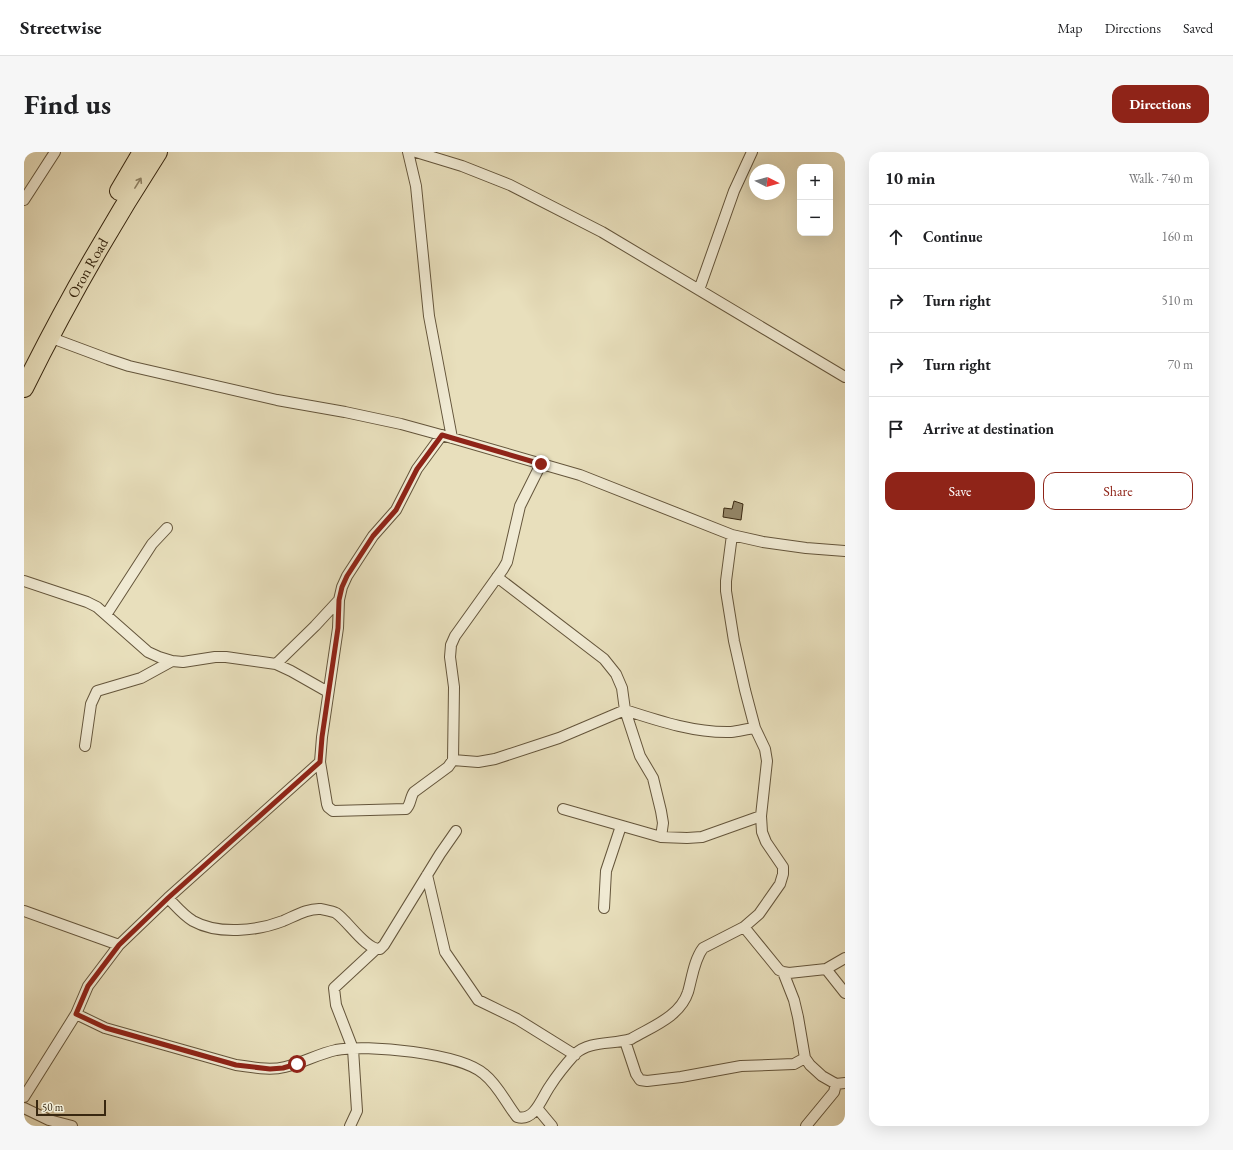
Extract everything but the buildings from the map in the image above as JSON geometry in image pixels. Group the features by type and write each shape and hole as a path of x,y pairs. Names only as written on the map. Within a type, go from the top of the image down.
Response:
{"highway":[{"path":"24,362 80,258 142,152"},
{"name":"Oron Road","path":"24,388 49,337 126,202 158,152"}],"street":[{"path":"24,200 55,152"},
{"path":"408,152 416,186 429,316 452,438"},
{"path":"416,152 462,166 510,185 602,232 845,377"},
{"path":"699,290 734,190 752,152"},
{"path":"49,337 129,366 277,400 401,424 580,475 732,535 770,544 845,551"},
{"path":"442,435 417,469 396,510 373,536 347,576 339,600 338,628 328,692 320,762 328,808 333,811 406,809 414,792 448,767 453,760 454,687 450,657 451,645 455,636 503,570 510,554 520,506 541,464"},
{"path":"106,615 152,544 167,528"},
{"path":"76,1014 106,1028 236,1065 270,1069 283,1068 297,1064 319,1054 338,1050 379,1049 436,1055 466,1063 484,1073 499,1090 520,1122 537,1108 550,1086 581,1049 589,1046 625,1041 672,1015 682,1004 687,994 696,962 703,948 744,927 759,914 780,884 783,874 783,867 766,842 762,832 761,816 767,761 766,749 755,728 744,690 726,591 727,567 732,535"},
{"path":"498,578 604,659 616,674 622,688 625,710 640,756 653,778 663,823 661,837"},
{"path":"24,581 97,607 148,652 160,658 183,662 215,657 226,657 276,664 292,671 328,692"},
{"path":"276,664 339,600"},
{"path":"85,746 91,704 97,691 141,678 172,661"},
{"path":"453,760 478,762 495,759 559,738 625,710 652,719 708,731 732,732 755,728"},
{"path":"24,1097 76,1014 88,986 119,945 168,898 320,762"},
{"path":"563,810 661,837 687,838 702,837 761,816"},
{"path":"604,908 606,870 621,826"},
{"path":"350,1126 357,1111 353,1049 336,1005 334,988 376,950 380,949 384,945 456,831"},
{"path":"427,875 445,952 478,1000 517,1019 575,1055"},
{"path":"168,898 181,912 193,921 210,927 229,930 258,927 281,922 311,910 327,910 338,915 372,948 376,950"},
{"path":"24,911 119,945"},
{"path":"744,927 779,970 783,972 826,969 845,958"},
{"path":"826,969 845,993"},
{"path":"783,972 795,1006 805,1058 822,1076 841,1083 806,1126"},
{"path":"625,1041 636,1074 640,1080 647,1081 681,1077 742,1066 794,1064 805,1058"},
{"path":"24,1108 49,1120 72,1126"},
{"path":"537,1108 552,1126"}],"route":[{"path":"297,1064 283,1068 270,1069 236,1065 106,1028 76,1014 88,986 106,960 119,945 168,898 320,762 322,737 338,628 339,600 342,587 347,576 373,536 396,510 409,481 442,435 541,464"}]}
